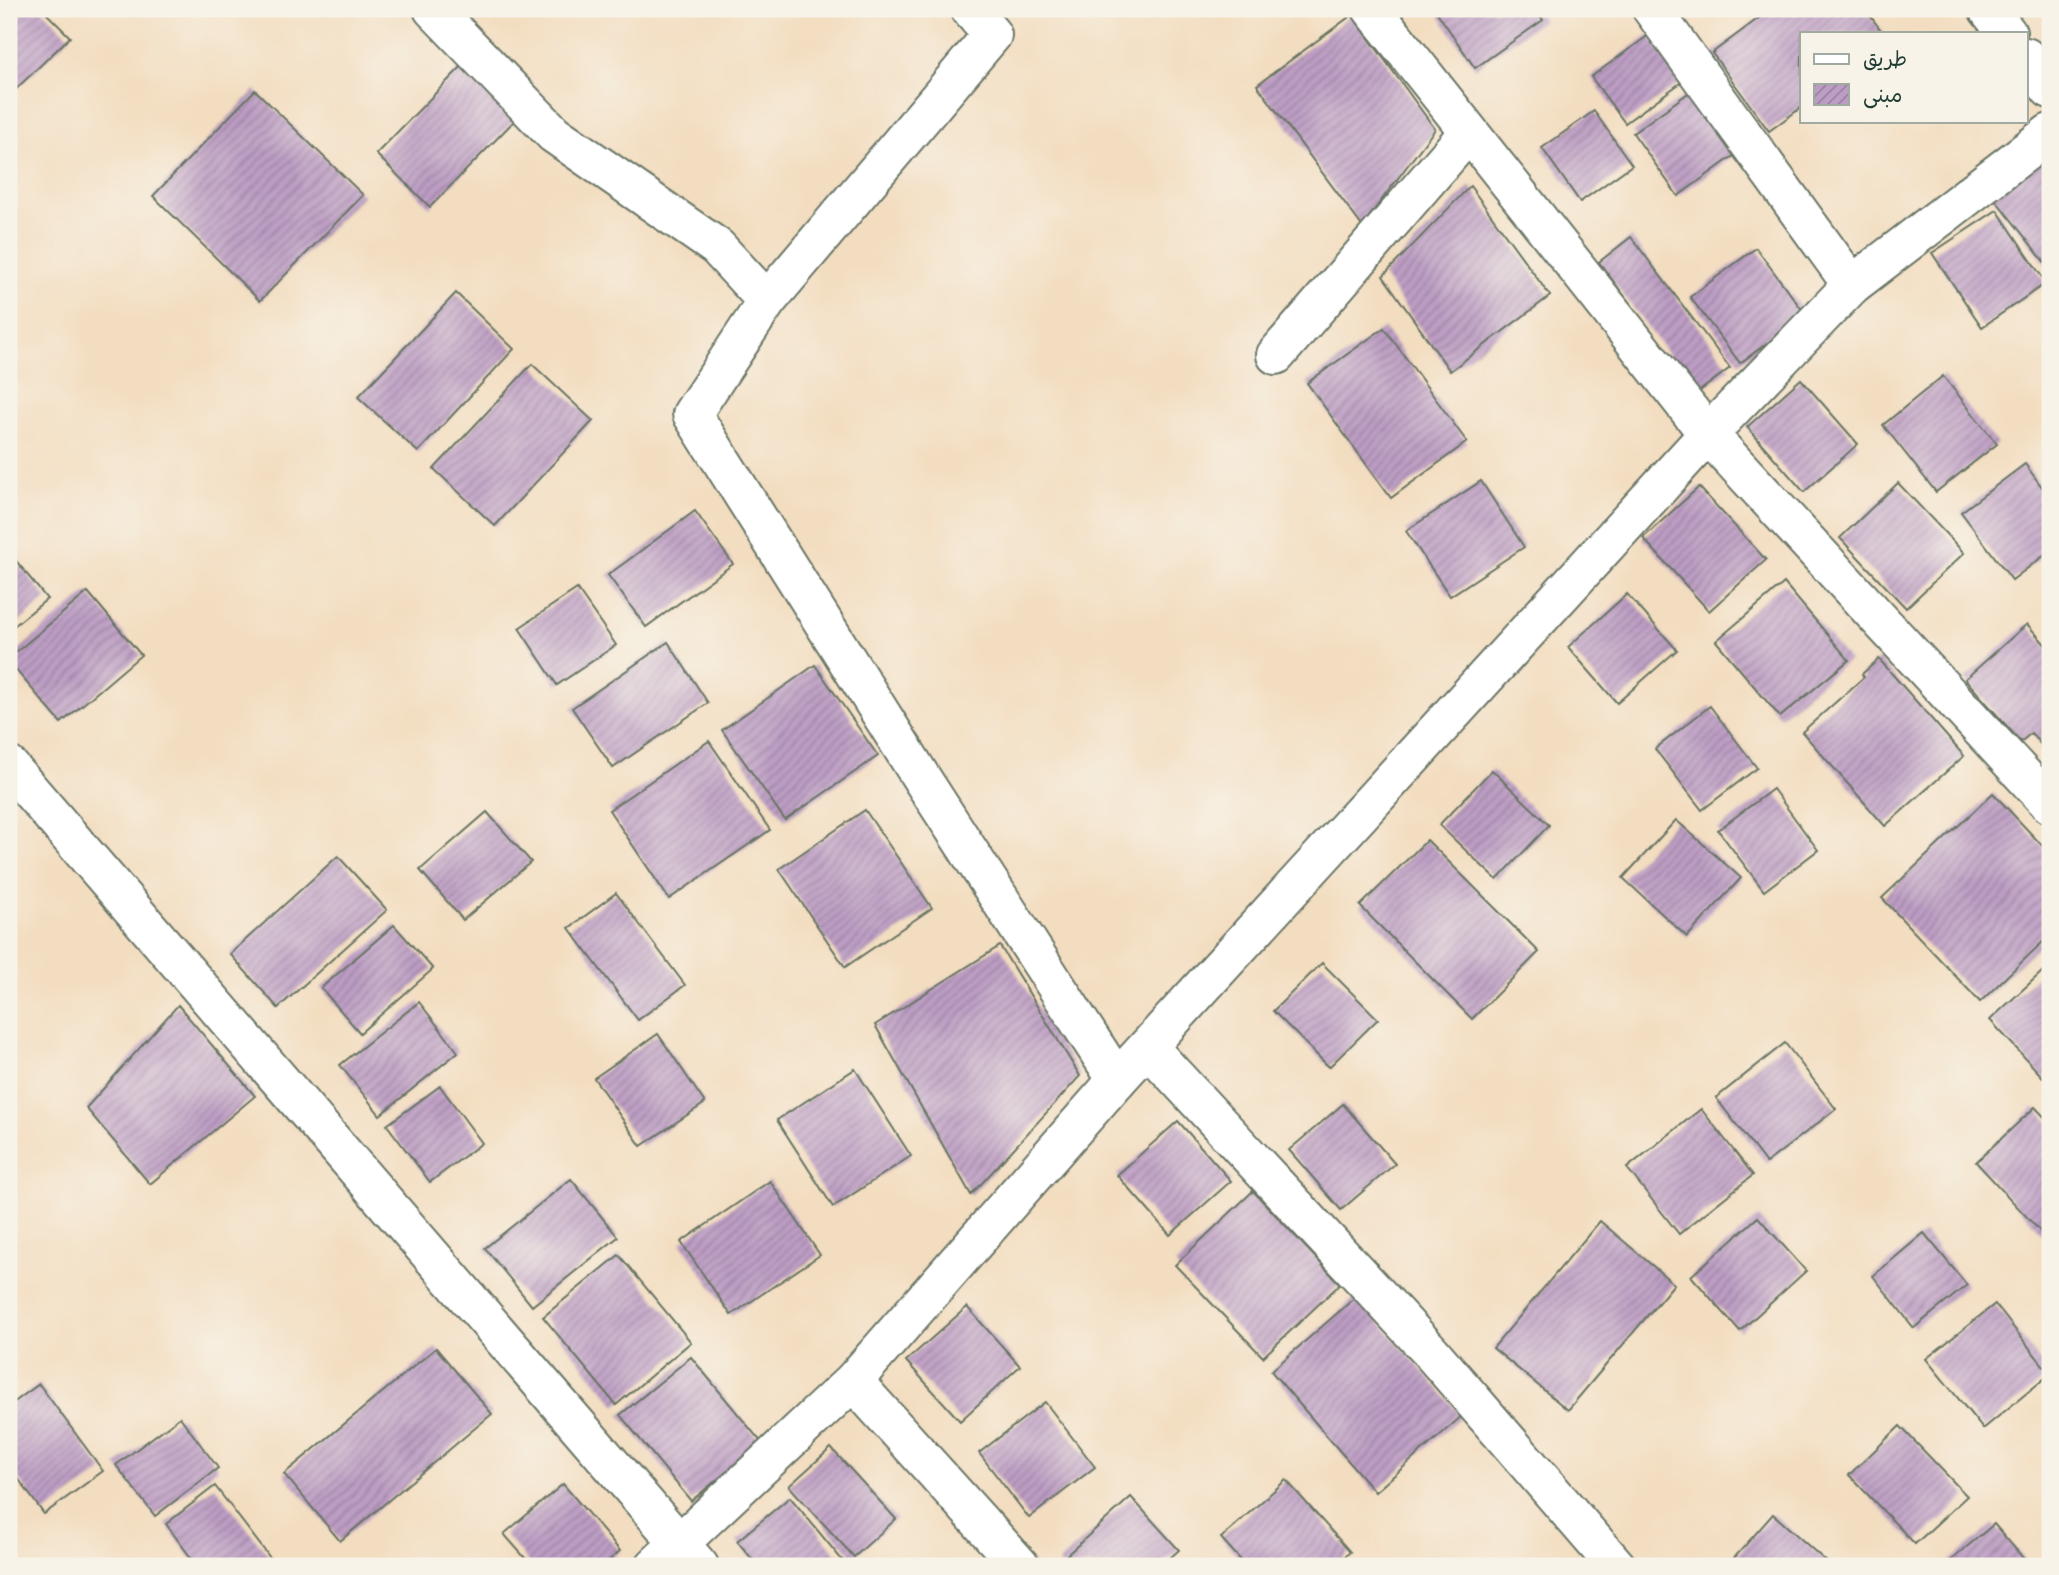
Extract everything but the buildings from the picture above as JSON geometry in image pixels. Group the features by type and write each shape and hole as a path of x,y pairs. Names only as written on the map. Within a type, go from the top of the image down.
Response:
{"street":[{"path":"433,9 554,134 717,247 767,301"},
{"path":"970,9 992,34 767,301 692,414 922,779 1117,1080"},
{"path":"1372,9 1708,434 2050,804"},
{"path":"1652,9 1852,285"},
{"path":"1988,9 2006,32"},
{"path":"2028,60 2050,89"},
{"path":"1276,355 1468,133"},
{"path":"9,766 678,1558 853,1381 1117,1080 1708,434 1852,285 2050,133"},
{"path":"1148,1048 1430,1351 1616,1566"},
{"path":"853,1381 1020,1566"}]}
